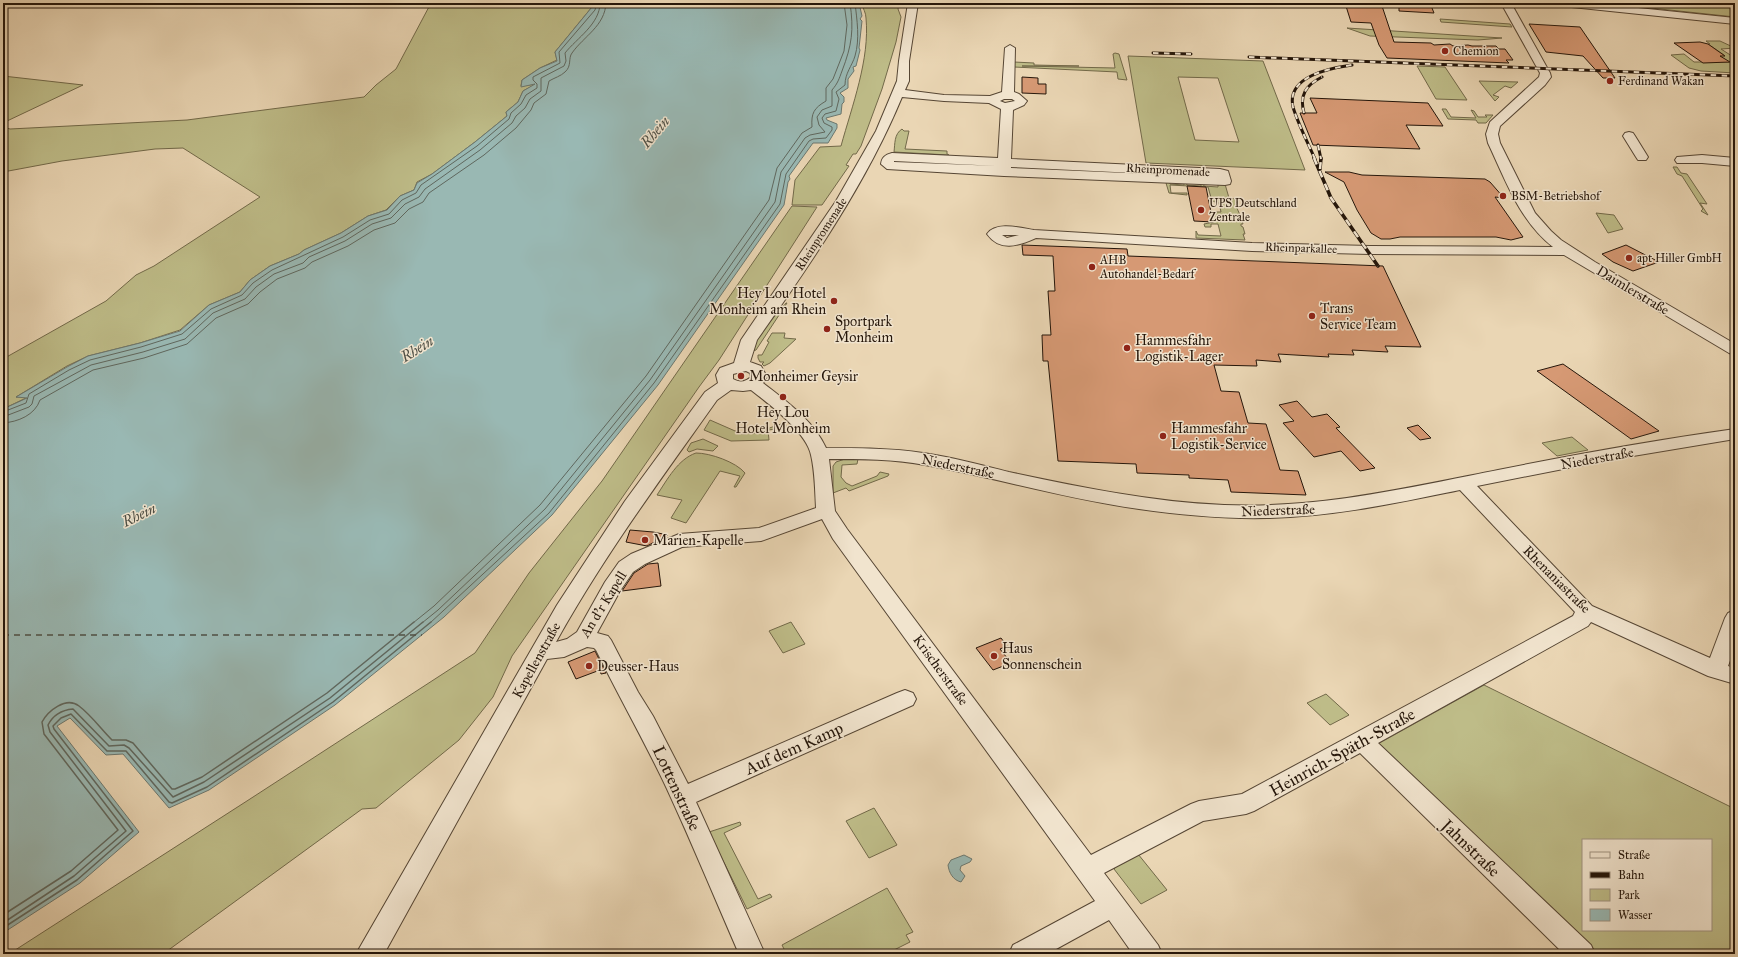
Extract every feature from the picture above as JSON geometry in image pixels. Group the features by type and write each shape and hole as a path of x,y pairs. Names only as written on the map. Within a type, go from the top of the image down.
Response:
{"street":[{"name":"Rheinpromenade","path":"741,366 749,340 778,299 843,200 882,132 898,95 904,73 904,61 913,3"},
{"name":"Daimlerstraße","path":"1506,3 1545,77 1494,125 1492,134 1494,143 1521,201 1536,224 1568,251 1644,298 1735,350"},
{"path":"1562,3 1735,21"},
{"path":"1005,167 1010,48"},
{"path":"898,95 923,99 944,98 994,100 999,105 1007,101"},
{"path":"1629,136 1642,156"},
{"name":"Rheinpromenade","path":"1005,167 892,157 888,159 887,164 891,166 1005,167 1220,172 1224,174 1225,181 1005,167"},
{"path":"1681,160 1702,159 1735,162"},
{"path":"1516,250 1528,247 1533,243 1536,232 1536,224"},
{"name":"Rheinparkallee","path":"1034,234 1252,247 1374,250 1568,251"},
{"path":"736,366 753,368 759,373 759,377 753,383 738,387 728,384 724,378 726,371 736,366"},
{"name":"Krischerstraße","path":"753,383 773,399 812,436 820,454 826,511 840,534 1149,954"},
{"name":"Kapellenstraße","path":"369,954 541,650 596,560 632,505 711,396 728,384"},
{"name":"Niederstraße","path":"820,454 875,453 919,458 1076,492 1135,503 1170,508 1228,512 1265,512 1319,508 1369,501 1735,434"},
{"name":"Rhenaniastraße","path":"1464,483 1585,611 1726,673"},
{"name":"An d'r Kapell","path":"541,650 553,652 578,644 584,638 612,587 626,567 638,559 679,541 761,534 826,511"},
{"name":"Heinrich-Späth-Straße","path":"1087,870 1199,811 1246,804 1581,621 1585,611"},
{"path":"1726,673 1735,618"},
{"name":"Lottenstraße","path":"584,638 601,642 604,646 630,698 645,722 683,797 752,954"},
{"name":"Auf dem Kamp","path":"683,797 906,699"},
{"name":"Jahnstraße","path":"1362,741 1582,954"},
{"path":"1022,954 1113,904"}],"green space":[{"path":"431,3 588,3 587,5 592,7 555,52 557,60 540,68 522,80 521,86 536,84 523,91 518,102 506,112 507,116 432,174 417,182 414,190 400,196 386,210 368,216 341,233 304,250 299,254 270,266 250,280 240,292 209,305 180,330 140,343 88,356 67,366 16,397 28,397 3,409 3,359 106,301 136,275 154,266 260,197 183,148 155,149 62,161 3,172 3,76 83,85 7,121 4,127 10,129 187,120 364,97 396,69"},
{"path":"861,3 899,3 898,9 901,17 896,42 882,89 861,146 856,154 853,154 846,165 849,166 822,205 792,205 795,180 820,147 841,146 863,66 867,34 866,16"},
{"path":"1604,3 1735,3 1735,17"},
{"path":"1440,19 1510,24 1512,27 1441,22"},
{"path":"1347,28 1502,38 1478,40 1370,36"},
{"path":"1706,41 1720,41 1735,48 1721,49 1735,58 1735,73 1701,71 1689,68 1671,55 1684,54 1694,62 1729,62 1720,56 1724,55"},
{"path":"1113,54 1119,54 1127,80 1118,79 1117,72 1014,67 1014,62 1034,63 1034,65 1079,66 1022,66 1115,68"},
{"path":"1128,56 1263,61 1305,170 1146,163","holes":["1178,77 1218,78 1239,142 1195,140"]},
{"path":"1417,66 1445,67 1467,100 1436,99"},
{"path":"1479,81 1518,82 1511,88 1505,86 1493,95 1499,97 1495,101"},
{"path":"1442,109 1446,109 1451,117 1476,118 1471,110 1474,111 1478,117 1493,115 1486,123 1478,123 1476,120 1448,119"},
{"path":"902,129 904,131 909,131 905,149 947,151 947,154 949,155 894,152 896,136"},
{"path":"1673,167 1677,167 1681,173 1687,174 1707,204 1700,203 1708,215 1701,211 1703,209 1682,176 1677,174"},
{"path":"1169,181 1170,184 1184,185 1184,182 1186,182 1187,185 1201,186 1201,183 1203,183 1204,186 1218,187 1218,184 1225,184 1229,198 1236,199 1238,205 1236,206 1240,215 1238,215 1241,217 1243,224 1241,224 1241,226 1243,227 1245,234 1243,234 1245,240 1196,238 1196,231 1198,235 1221,236 1218,224 1211,224 1211,227 1205,227 1204,224 1214,222 1212,212 1221,212 1219,203 1212,201 1208,187 1170,185 1171,193 1187,193 1187,195 1169,193 1166,183"},
{"path":"792,206 817,207 719,360 512,656 493,697 459,740 376,808 362,809 163,954 9,954 475,653 529,573 602,481"},
{"path":"1596,213 1614,215 1623,229 1608,233"},
{"path":"786,303 756,350 753,351 761,333"},
{"path":"772,333 785,333 784,338 796,339 770,363 764,366 762,364 764,362 760,362 758,355 762,355 769,342 767,341"},
{"path":"710,420 742,434 755,433 784,423 786,426 785,428 768,430 769,440 731,441 704,430"},
{"path":"1572,437 1588,450 1557,456 1542,443"},
{"path":"703,439 718,446 713,451 697,449 689,452 687,450 691,443"},
{"path":"696,453 702,453 722,459 736,465 745,473 736,487 734,487 740,476 720,471 686,523 671,518 682,500 657,495 678,465"},
{"path":"845,459 858,459 857,464 842,465 841,477 846,483 852,486 877,476 880,472 889,474 888,476 849,491 846,488 833,493 833,466 836,462"},
{"path":"791,622 805,644 783,653 769,631"},
{"path":"1484,685 1735,809 1735,954 1598,954 1376,745"},
{"path":"1326,694 1349,715 1330,725 1307,703"},
{"path":"874,808 897,845 869,858 846,821"},
{"path":"740,822 741,825 724,833 758,899 770,894 772,897 747,909 709,832"},
{"path":"1138,854 1167,890 1141,904 1114,869"},
{"path":"887,888 913,932 906,935 910,942 886,954 779,954 785,951 782,945"}],"water":[{"name":"Rhein","path":"588,3 859,3 862,16 860,19 862,21 860,50 856,66 853,67 854,71 848,79 848,88 840,93 844,97 841,114 826,118 827,120 837,124 837,128 828,143 813,143 789,176 790,179 788,182 784,205 658,385 552,515 444,617 335,705 209,790 169,808 123,754 106,755 70,718 57,726 139,832 80,883 3,933 3,409 27,398 16,397 88,356 180,331 209,305 240,292 250,280 270,266 299,254 304,250 341,233 368,216 387,210 400,196 414,190 417,183 432,174 475,142 507,116 506,112 518,102 523,91 535,84 521,87 522,80 540,68 557,61 555,52 592,7 587,5"},
{"path":"964,855 972,859 970,862 961,866 960,870 965,876 961,882 952,876 948,865 951,860"}],"building":[{"name":"Chemion","path":"1345,3 1381,3 1394,42 1431,43 1434,45 1450,44 1453,46 1496,46 1499,49 1505,49 1513,60 1506,60 1509,63 1387,58 1379,45 1371,23 1351,22"},
{"path":"1399,3 1430,3 1434,13 1399,11"},
{"path":"1529,24 1580,27 1615,78 1603,78 1583,56 1546,52"},
{"path":"1700,42 1708,44 1725,56 1720,56 1730,62 1703,63 1674,43"},
{"path":"1022,77 1038,78 1038,84 1046,84 1046,94 1022,93"},
{"path":"1310,98 1428,103 1443,126 1406,125 1420,149 1313,145 1300,113 1317,113"},
{"path":"1325,172 1349,172 1362,175 1485,179 1490,182 1504,198 1495,197 1523,237 1511,240 1496,237 1400,237 1381,239 1371,233 1357,210 1344,182"},
{"name":"UPS Deutschland Zentrale","path":"1187,186 1206,187 1213,222 1194,221"},
{"path":"1022,245 1127,249 1128,256 1383,266 1421,347 1385,346 1388,352 1352,350 1354,355 1328,354 1329,357 1278,354 1281,362 1256,360 1257,366 1214,365 1221,391 1239,392 1248,423 1266,424 1280,470 1298,471 1306,495 1231,492 1228,480 1189,478 1189,475 1137,473 1136,464 1058,461 1048,361 1043,361 1042,335 1051,335 1048,291 1055,291 1053,256 1023,255"},
{"name":"apt Hiller GmbH","path":"1626,245 1659,262 1633,271 1613,262 1602,254"},
{"path":"1563,364 1659,431 1631,439 1537,371"},
{"path":"1297,401 1312,417 1327,414 1340,427 1336,428 1375,468 1360,471 1341,451 1314,457 1283,423 1294,421 1279,405"},
{"path":"1418,425 1431,438 1420,440 1407,428"},
{"name":"Marien-Kapelle","path":"630,530 668,535 647,546 626,542"},
{"path":"658,563 661,586 622,591 634,573 648,564"},
{"name":"Haus Sonnenschein","path":"1001,638 1007,646 1000,649 1011,663 993,670 976,648"},
{"name":"Deusser-Haus","path":"595,651 606,673 601,674 600,670 576,679 568,662"}],"ferry route":[{"path":"3,635 422,635"}],"railway":[{"path":"1153,53 1191,54"},
{"path":"1249,57 1735,76"},
{"path":"1315,159 1300,127 1293,107 1293,96 1296,88 1303,81 1322,71 1352,65"},
{"path":"1304,113 1302,101 1305,91 1312,83 1322,77"},
{"path":"1318,145 1321,159"},
{"path":"1314,158 1331,198 1378,266"},
{"path":"1320,169 1321,159"}],"place":[{"name":"Chemion","path":"1445,51"},
{"name":"Ferdinand Wakan","path":"1610,81"},
{"name":"BSM-Betriebshof","path":"1503,196"},
{"name":"UPS Deutschland Zentrale","path":"1201,210"},
{"name":"apt Hiller GmbH","path":"1629,258"},
{"name":"AHB Autohandel-Bedarf","path":"1092,267"},
{"name":"Hey Lou Hotel Monheim am Rhein","path":"834,301"},
{"name":"Trans Service Team","path":"1312,316"},
{"name":"Sportpark Monheim","path":"827,329"},
{"name":"Hammesfahr Logistik-Lager","path":"1127,348"},
{"name":"Monheimer Geysir","path":"741,376"},
{"name":"Hey Lou Hotel Monheim","path":"783,397"},
{"name":"Hammesfahr Logistik-Service","path":"1163,436"},
{"name":"Marien-Kapelle","path":"645,540"},
{"name":"Haus Sonnenschein","path":"994,656"},
{"name":"Deusser-Haus","path":"589,666"}]}
